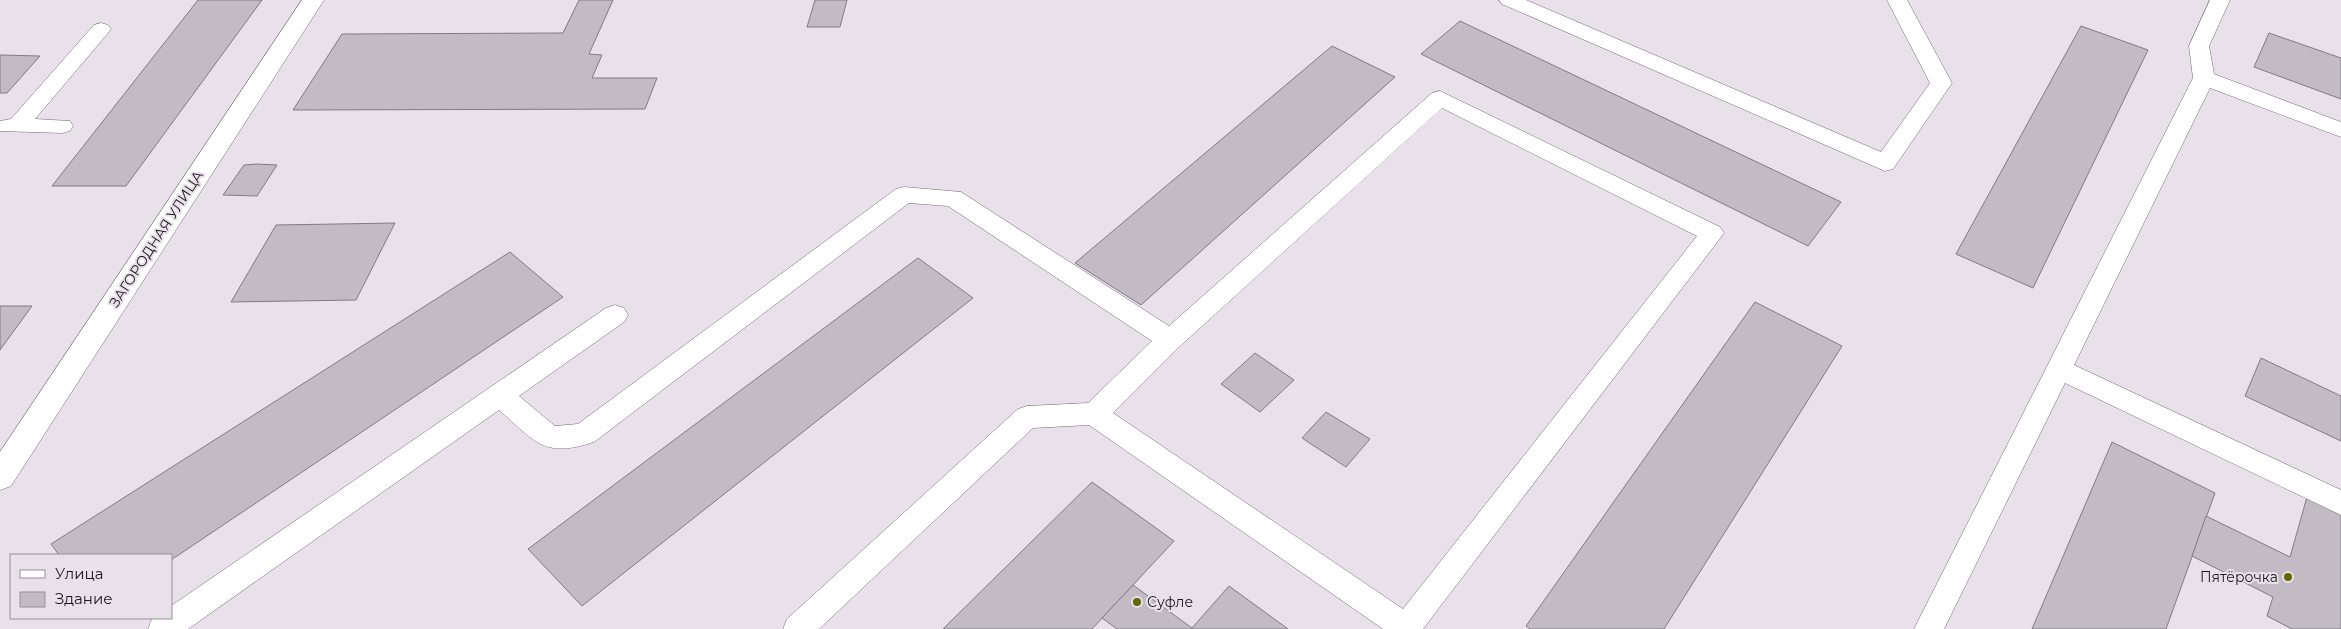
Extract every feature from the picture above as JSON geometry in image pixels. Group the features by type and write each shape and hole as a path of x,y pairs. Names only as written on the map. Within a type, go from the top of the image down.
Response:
{"street":[{"name":"ЗАГОРОДНАЯ УЛИЦА","path":"0,477 313,0"}],"lane":[{"path":"1509,0 1885,163 1941,83 1898,0"},
{"path":"1930,629 2204,78 2199,46 2220,0"},
{"path":"9,126 101,29"},
{"path":"2204,78 2341,130"},
{"path":"798,629 1027,417 1094,414 1407,628 1712,233 1440,98 1170,340 1094,414"},
{"path":"9,126 62,126"},
{"path":"500,395 550,438 584,434 904,195 953,198 1170,340"},
{"path":"163,629 615,315"},
{"path":"2059,369 2341,503"}],"building":[{"path":"198,0 262,0 126,186 52,186"},
{"path":"579,0 613,0 589,54 602,55 592,78 657,78 645,109 293,110 342,34 563,33"},
{"path":"815,0 847,0 840,27 807,27"},
{"path":"1460,21 1841,202 1808,246 1421,54"},
{"path":"2081,26 2148,50 2033,288 1956,254"},
{"path":"2269,33 2341,58 2341,99 2254,67"},
{"path":"1332,46 1395,77 1141,305 1075,263"},
{"path":"0,55 40,56 7,93 0,93"},
{"path":"244,165 277,165 257,196 223,195"},
{"path":"395,223 356,300 231,302 276,225"},
{"path":"510,252 563,297 172,559 172,554 58,554 51,544"},
{"path":"918,258 973,298 582,606 528,549"},
{"path":"1755,302 1842,346 1664,629 1530,629 1526,626"},
{"path":"0,306 32,306 0,350"},
{"path":"1255,353 1294,380 1260,412 1221,384"},
{"path":"2261,358 2341,396 2341,441 2245,396"},
{"path":"1326,412 1370,439 1346,467 1302,438"},
{"path":"2112,442 2215,493 2166,629 2032,629"},
{"path":"1092,482 1174,541 1092,629 943,629"},
{"name":"Пятёрочка","path":"2307,497 2341,513 2341,629 2292,629 2267,616 2273,597 2192,556 2206,516 2290,557"},
{"name":"Суфле","path":"1133,585 1192,628 1229,586 1288,629 1117,629 1102,618"}],"place":[{"name":"Пятёрочка","path":"2288,577"},
{"name":"Суфле","path":"1137,602"}]}
